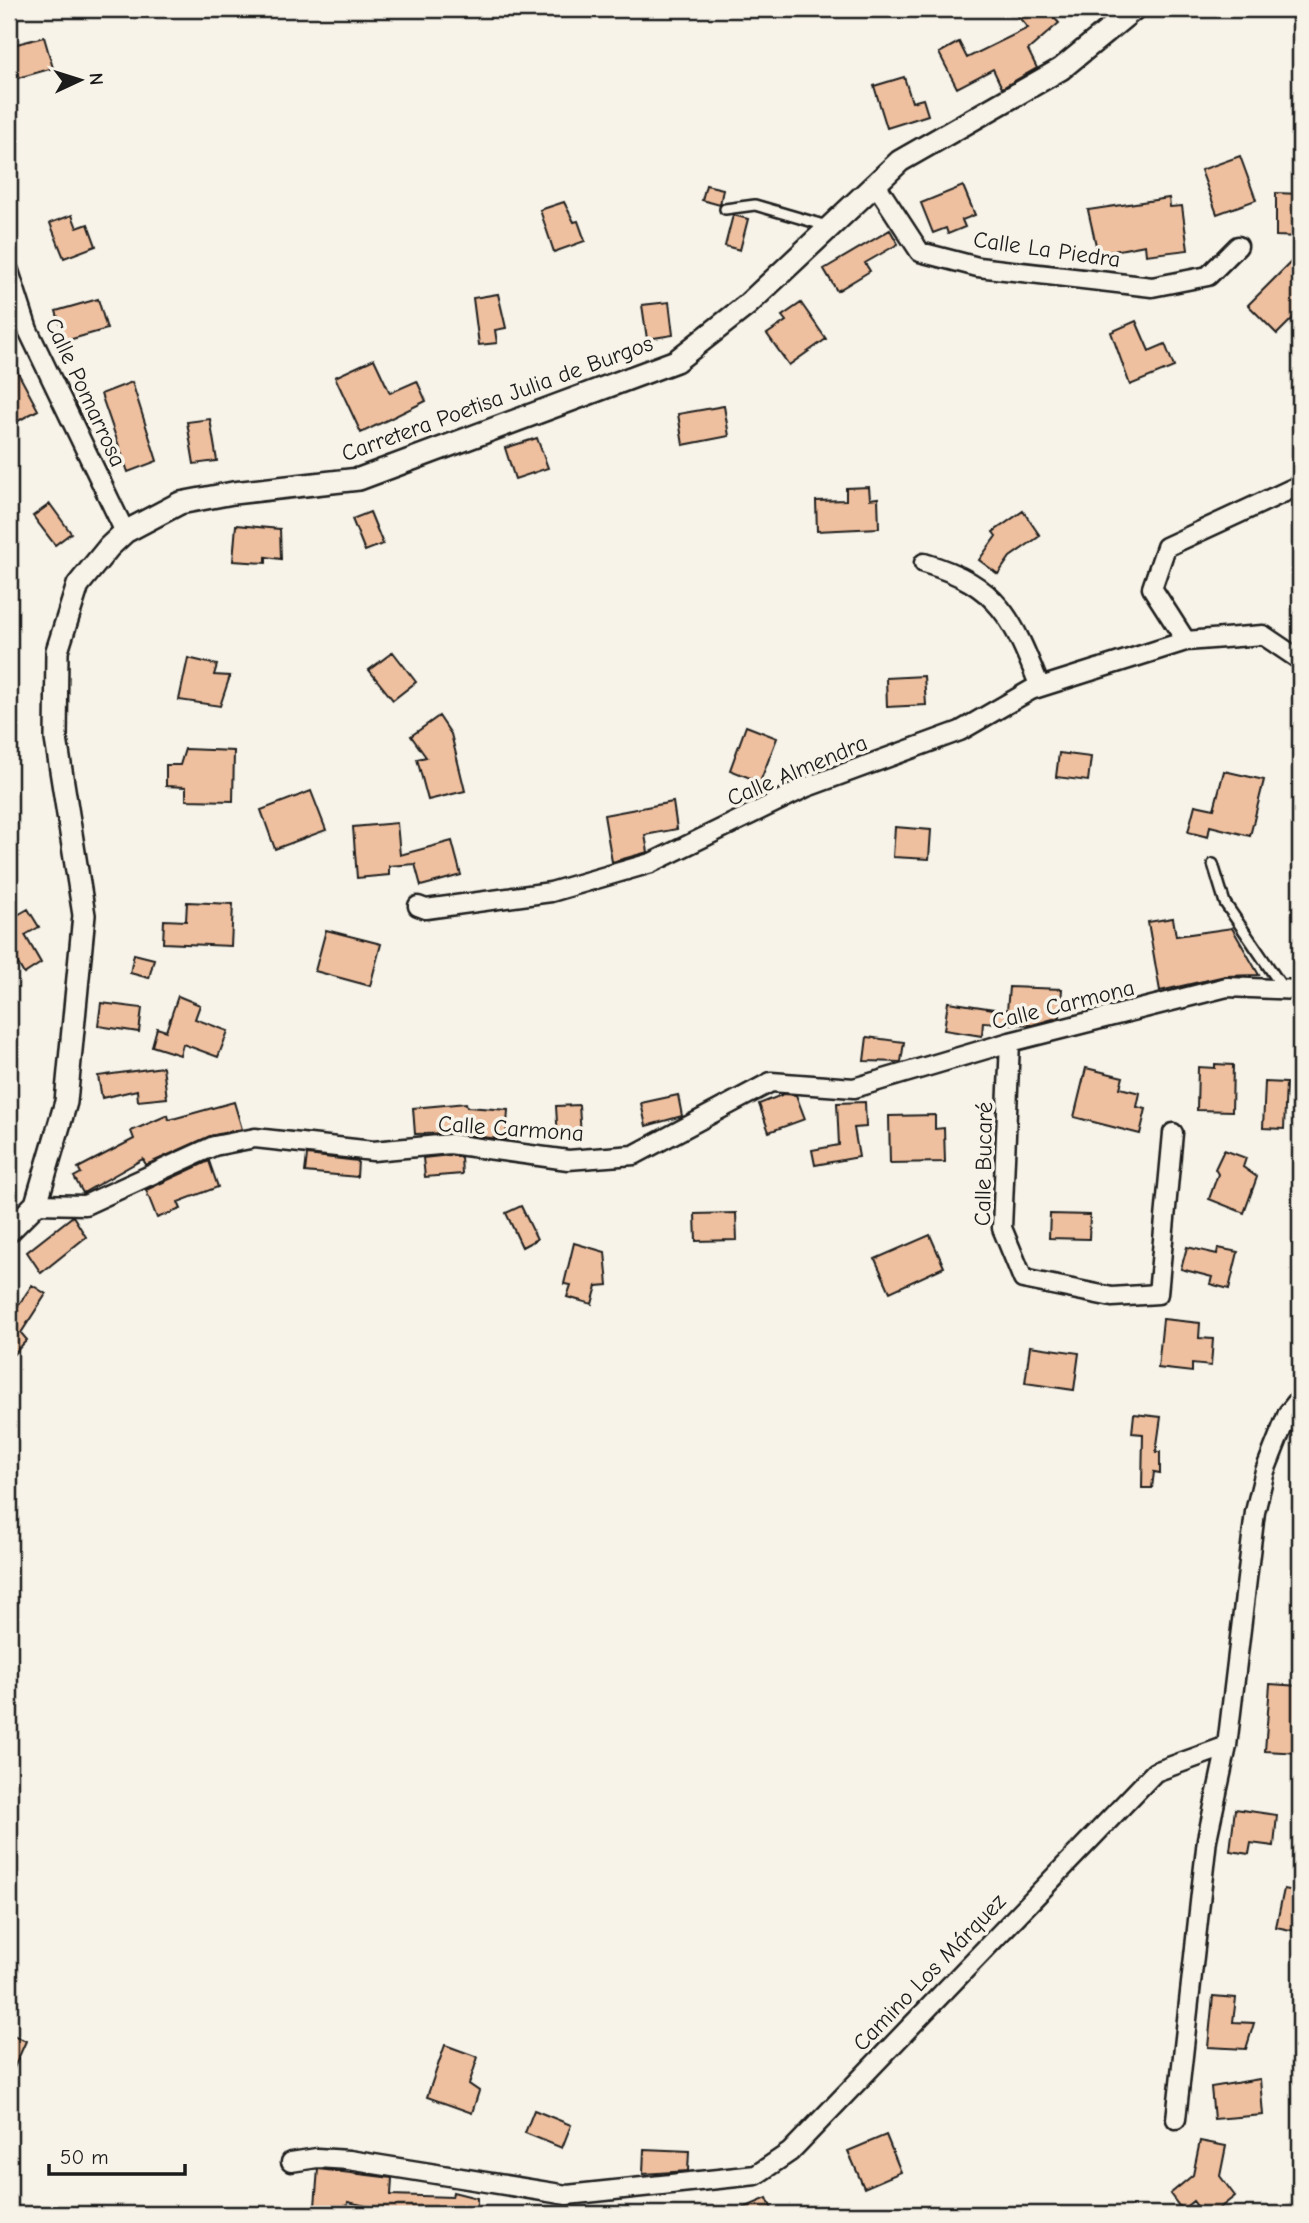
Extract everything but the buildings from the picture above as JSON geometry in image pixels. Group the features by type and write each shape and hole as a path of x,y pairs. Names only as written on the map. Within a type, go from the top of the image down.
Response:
{"street":[{"name":"Carretera Poetisa Julia de Burgos","path":"9,1231 36,1204 66,1102 84,915 56,739 57,650 78,585 125,532 180,503 233,493 359,479 398,467 469,436 654,371 697,346 747,305 900,161 1061,69 1134,9"},
{"name":"Calle La Piedra","path":"875,183 920,252 978,267 1152,287 1208,276 1238,246"},
{"name":"Calle Pomarrosa","path":"9,271 28,330 125,532"},
{"path":"1186,641 1152,587 1166,547 1300,485"},
{"path":"924,563 958,573 992,596 1021,639 1040,687"},
{"name":"Calle Almendra","path":"418,906 426,909 551,892 651,863 807,787 960,732 1040,687 1186,641 1263,635 1300,660"},
{"name":"Calle Carmona","path":"36,1204 85,1205 214,1146 256,1138 373,1151 450,1144 568,1160 634,1155 771,1083 854,1088 1010,1042 1227,987 1292,989"},
{"name":"Calle Bucaré","path":"1010,1042 1002,1228 1023,1279 1112,1297 1158,1294 1173,1133"},
{"path":"1176,2119 1207,1839 1227,1746 1255,1512 1265,1471 1288,1413 1300,1398"},
{"name":"Camino Los Márquez","path":"291,2162 317,2158 349,2160 567,2194 756,2175 790,2152 1155,1772 1227,1746"}],"lane":[{"path":"725,209 755,205 829,226"},
{"path":"1213,864 1225,903 1292,989"}]}
